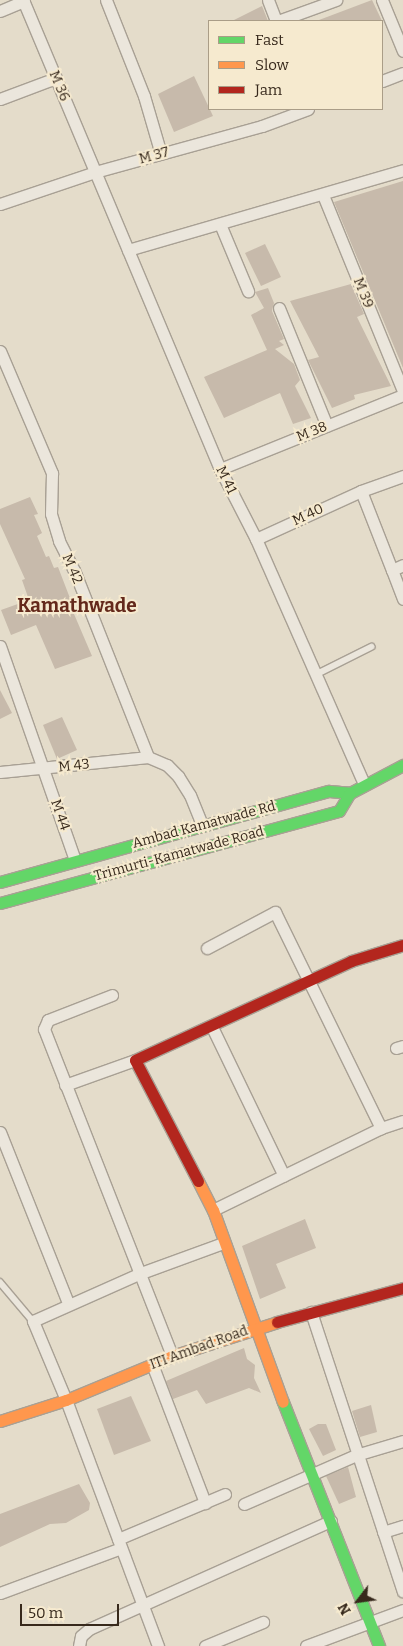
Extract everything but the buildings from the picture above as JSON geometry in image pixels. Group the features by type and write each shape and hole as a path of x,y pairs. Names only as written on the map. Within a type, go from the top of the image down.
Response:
{"street":[{"path":"0,11 23,0"},
{"name":"M 36","path":"23,0 95,172"},
{"path":"106,0 144,96 161,154"},
{"path":"268,0 277,20"},
{"path":"280,20 336,0"},
{"path":"382,0 403,51"},
{"path":"383,81 403,73"},
{"path":"0,98 56,78"},
{"name":"M 37","path":"0,204 95,172 262,126 305,110"},
{"path":"128,250 403,170"},
{"name":"M 41","path":"95,172 220,469 256,539 364,784"},
{"name":"M 39","path":"323,194 403,391"},
{"path":"220,224 248,291"},
{"path":"280,308 327,426"},
{"name":"M 42","path":"0,351 52,473 51,514 59,541 74,570 148,758"},
{"name":"M 38","path":"220,469 403,395"},
{"name":"M 40","path":"256,539 361,491 403,476"},
{"path":"361,491 403,599"},
{"path":"392,570 403,565"},
{"name":"M 44","path":"0,646 75,860"},
{"path":"148,758 166,765 178,776 190,795 202,825"},
{"name":"M 43","path":"0,772 148,758"},
{"path":"350,794 364,784 403,765"},
{"name":"Ambad Kamatwade Rd","path":"0,882 329,791 350,794"},
{"name":"Trimurti-Kamatwade Road","path":"0,903 339,811 350,794"},
{"path":"207,948 275,912 381,1128"},
{"path":"65,1085 135,1060 212,1027 351,961 403,945"},
{"path":"112,996 45,1023 44,1029 172,1356"},
{"path":"212,1027 284,1176"},
{"path":"135,1060 212,1210 254,1328 379,1646"},
{"path":"212,1210 381,1128 403,1121"},
{"path":"0,1132 68,1303"},
{"path":"158,1646 66,1400 33,1321 68,1303 141,1273 223,1243"},
{"name":"ITI Ambad Road","path":"0,1421 66,1400 172,1356 254,1328 403,1288"},
{"path":"311,1312 356,1455 403,1591"},
{"path":"152,1364 205,1503"},
{"path":"244,1504 356,1455 403,1440"},
{"path":"0,1593 120,1543 225,1494"},
{"path":"79,1646 81,1636 90,1629 331,1521"},
{"path":"383,1532 403,1526"},
{"path":"306,1646 403,1610"},
{"path":"205,1646 263,1622"}],"lane":[{"path":"315,675 371,647"},
{"path":"0,1282 33,1321"}],"traffic: fast":[{"path":"0,882 329,791 350,793 403,765"},
{"path":"0,903 339,811 350,793"},
{"path":"283,1402 379,1646"}],"traffic: slow":[{"path":"198,1181 213,1210 283,1402"},
{"path":"0,1421 66,1400 172,1356 277,1322"}],"traffic: jam":[{"path":"198,1181 135,1060 351,961 403,945"},
{"path":"277,1322 403,1288"}],"district":[{"name":"Kamathwade","path":"77,606"}]}
